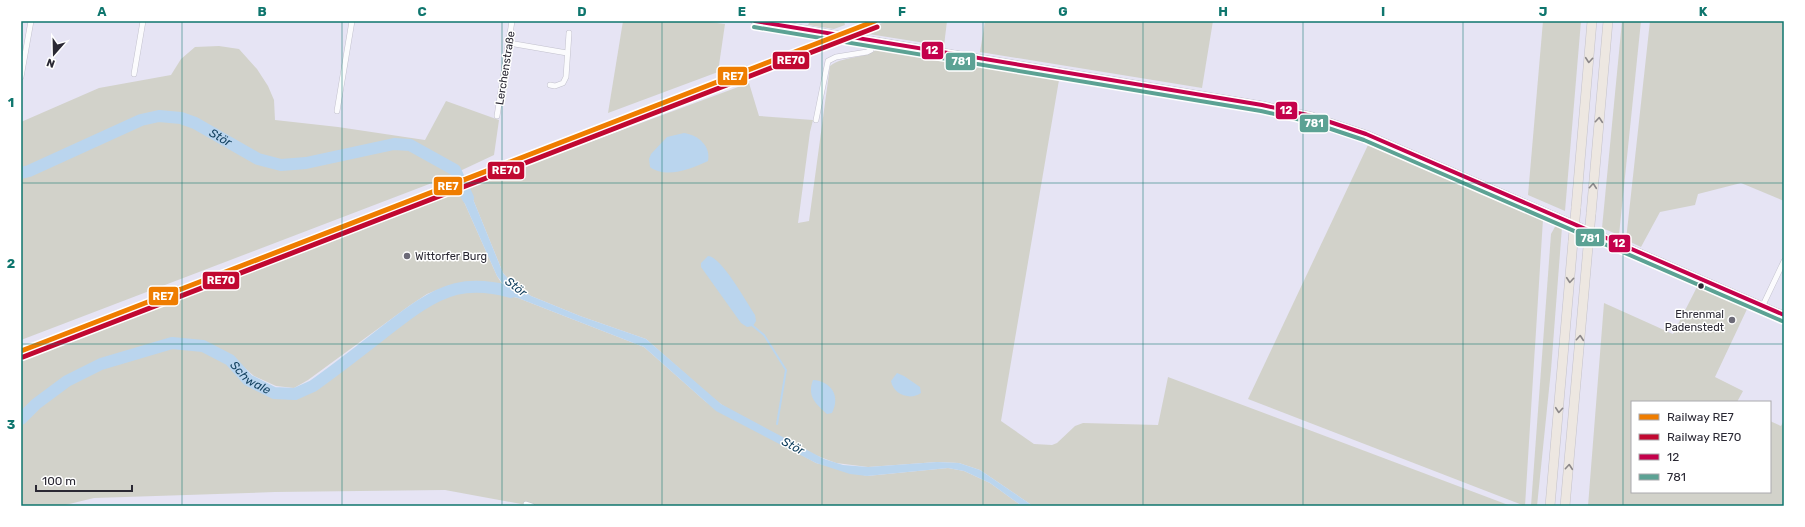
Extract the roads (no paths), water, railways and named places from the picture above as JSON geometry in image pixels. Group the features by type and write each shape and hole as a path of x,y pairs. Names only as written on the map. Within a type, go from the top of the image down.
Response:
{"highway":[{"path":"1550,506 1592,21"},
{"path":"1566,506 1608,21"}],"street":[{"path":"21,77 31,21"},
{"path":"134,74 143,21"},
{"path":"337,111 352,21"},
{"name":"Lerchenstraße","path":"497,116 512,21"},
{"path":"760,21 1262,105 1343,125 1784,315"},
{"path":"550,85 555,86 563,83 566,77 568,33"},
{"path":"816,120 828,61 836,57 871,50 874,40"},
{"path":"509,43 567,53"},
{"path":"1763,305 1784,261"},
{"path":"526,505 532,506"}],"water":[{"path":"684,133 694,136 702,142 707,151 708,161 679,172 656,171 650,167 649,159 651,154 667,137"},
{"path":"466,182 503,273 514,285 531,296 580,316 646,339 721,404 824,459 843,465 868,467 937,462 959,463 980,470 1033,506 1022,506 990,483 964,471 948,468 867,476 850,474 816,463 716,411 644,347 518,298 495,292 495,286 502,287 504,285 497,276 457,186"},
{"path":"708,256 720,264 740,291 755,315 756,321 753,326 747,327 741,323 701,267 701,263"},
{"path":"897,373 920,387 921,393 907,396 898,393 892,386 891,381"},
{"path":"813,380 825,383 833,390 835,395 835,407 832,413 827,414 813,399 811,386"}],"waterway":[{"name":"Stör","path":"21,173 29,171 141,120 159,116 181,118 195,123 258,159 281,165 306,163 394,144 410,145 455,170 468,198"},
{"name":"Schwale","path":"21,419 36,404 67,381 101,364 172,343 203,346 230,360 248,380 274,393 295,394 313,386 409,313 436,296 456,289 470,287 490,288 511,292"},
{"path":"753,326 764,335 786,370 777,424"}],"rail line":[{"name":"RE7","path":"21,351 875,21"},
{"name":"RE70","path":"23,357 877,27"}],"place":[{"name":"Wittorfer Burg","path":"407,256"},
{"name":"Ehrenmal Padenstedt","path":"1732,320"}]}
